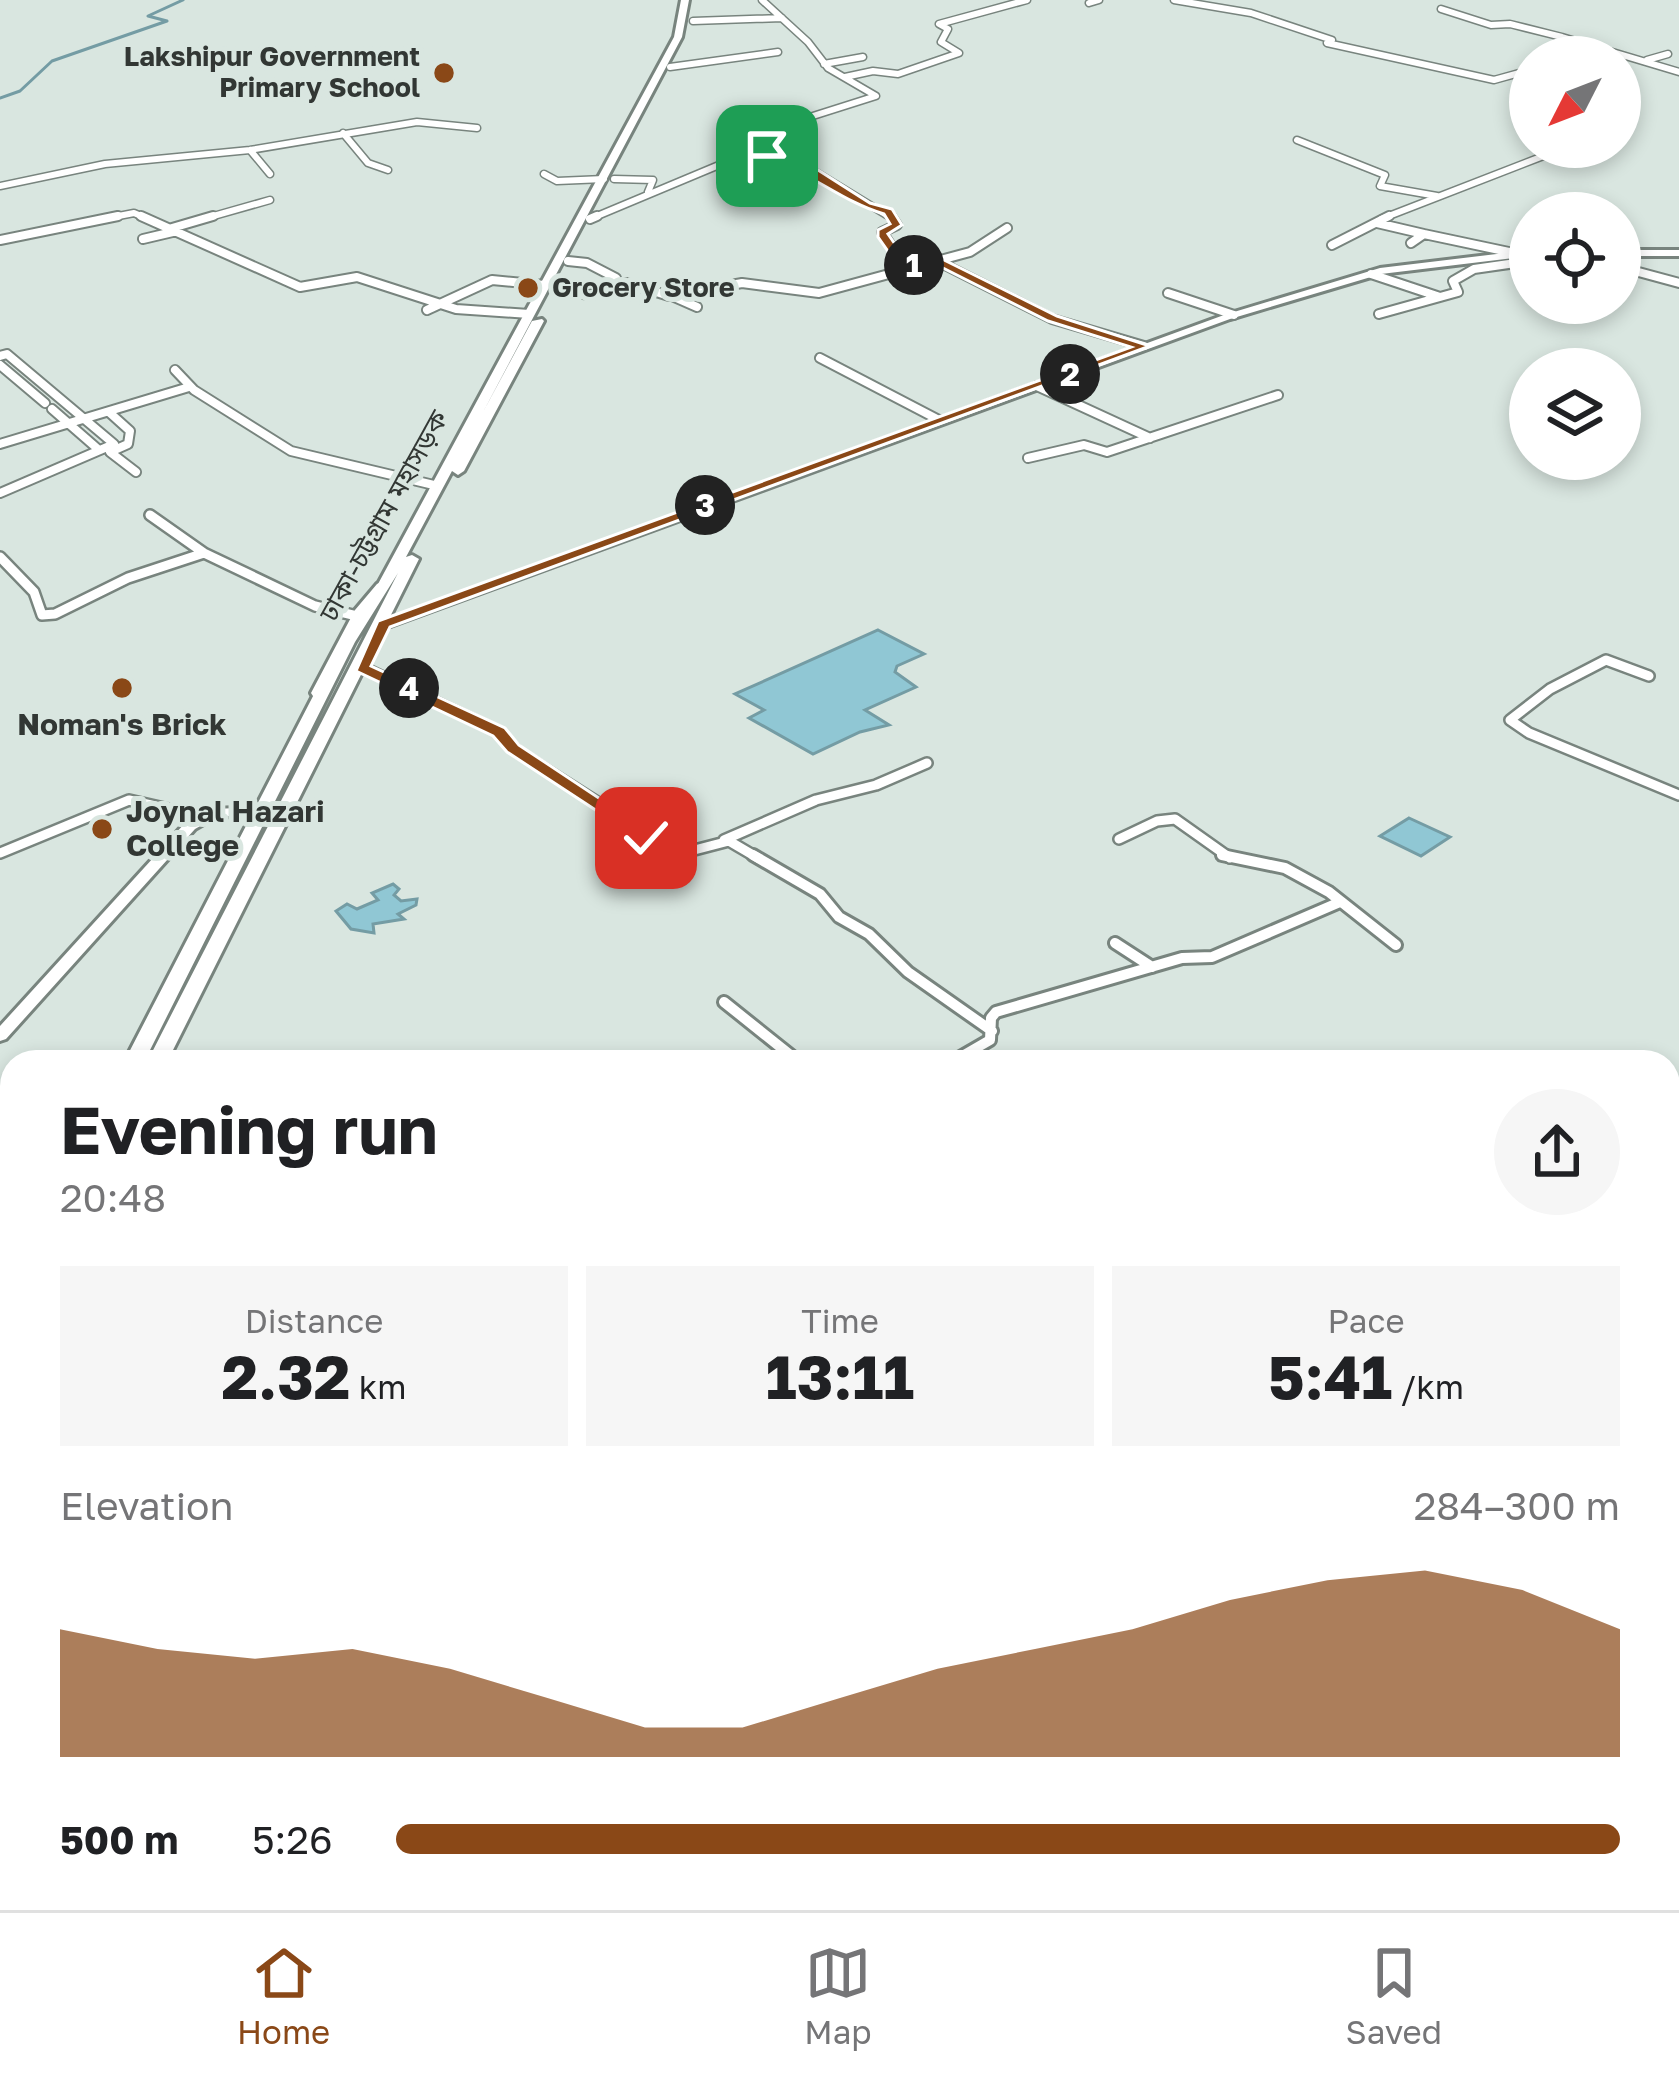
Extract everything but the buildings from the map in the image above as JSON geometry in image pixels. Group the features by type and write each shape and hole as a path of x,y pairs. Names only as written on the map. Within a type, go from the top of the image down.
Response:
{"highway":[{"name":"ঢাকা-চট্টগ্রাম মহাসড়ক","path":"140,1050 279,782 393,583 670,67 693,21 690,0"},
{"name":"ঢাকা-চট্টগ্রাম মহাসড়ক","path":"393,583 438,486 505,372 529,314 568,262 590,219 678,37 690,0"},
{"name":"ঢাকা-চট্টগ্রাম মহাসড়ক","path":"163,1050 298,784 324,709"},
{"path":"279,782 298,784"},
{"path":"229,876 236,884 250,879"},
{"path":"218,898 231,892 240,898"}],"main road":[{"path":"387,619 407,616 1234,315 1371,274 1509,252"},
{"path":"1641,253 1679,253"},
{"path":"393,583 387,619 362,668 324,709 314,698 326,672 357,616 393,583"},
{"path":"0,1036 173,843 204,817 263,812"}],"street":[{"path":"590,219 743,152 794,122 876,96 824,64 762,0"},
{"path":"845,77 873,71 898,74 958,52 941,42 947,29 939,24 1027,0"},
{"path":"1089,3 1099,0"},
{"path":"1174,0 1251,13 1270,23 1332,39 1328,43 1414,65 1494,80 1509,76"},
{"path":"1010,4 1030,11"},
{"path":"1441,9 1491,26 1510,24"},
{"path":"693,21 782,18"},
{"path":"1499,23 1555,36"},
{"path":"670,67 778,52"},
{"path":"1644,61 1668,54"},
{"path":"824,64 863,57"},
{"path":"1641,60 1679,72"},
{"path":"0,186 427,121 476,128"},
{"path":"343,133 368,163 388,170"},
{"path":"1297,140 1385,175 1380,186 1437,196"},
{"path":"250,150 270,174"},
{"path":"743,152 803,166 866,205 888,212 897,225 882,232 905,267"},
{"path":"1331,245 1374,222 1511,168"},
{"path":"544,174 557,182 653,180 648,192"},
{"path":"143,239 270,200"},
{"path":"0,239 129,213 300,286 357,277 439,304 529,314"},
{"path":"1374,222 1509,252"},
{"path":"669,296 742,283 819,293 970,252 1007,228"},
{"path":"1411,243 1424,233"},
{"path":"936,260 1052,319 1144,346"},
{"path":"1379,314 1458,292 1454,281 1474,268 1509,261"},
{"path":"568,262 587,263 616,278"},
{"path":"1641,273 1679,283"},
{"path":"1371,274 1440,298"},
{"path":"427,310 492,280 589,295 627,283 697,307"},
{"path":"1168,293 1234,315"},
{"path":"0,356 7,354 114,444 0,493"},
{"path":"820,358 940,420"},
{"path":"0,365 99,450"},
{"path":"175,370 189,387 242,415 251,430 286,448 438,486"},
{"path":"1037,386 1150,438"},
{"path":"0,444 189,387"},
{"path":"1028,458 1084,445 1107,452 1278,395"},
{"path":"110,413 130,430 128,444 110,452 136,472"},
{"path":"150,515 204,553 315,606 357,616"},
{"path":"0,557 34,592 39,612 49,616 128,578 204,553"},
{"path":"1649,676 1606,660 1550,689 1510,720 1529,733 1679,795"},
{"path":"362,668 499,732 518,752 679,854 815,800 876,785 927,763"},
{"path":"0,853 117,802 159,805 204,817"},
{"path":"1119,839 1157,821 1175,820 1226,857 1285,868 1396,945"},
{"path":"724,840 820,894 838,917 869,934 908,972 992,1031"},
{"path":"972,1050 989,1040 991,1018 1019,1003 1182,958 1212,957 1340,902"},
{"path":"1115,943 1152,967"},
{"path":"724,1002 785,1050"}],"water":[{"path":"878,630 924,654 897,666 895,672 916,687 865,710 889,725 860,732 813,754 749,718 764,710 735,694"},
{"path":"1409,818 1450,837 1421,856 1380,836"},
{"path":"393,884 399,889 394,895 401,901 417,899 416,905 398,914 404,919 373,924 374,933 351,929 336,911 347,904 357,909 378,900 372,893"}],"waterway":[{"path":"0,98 20,91 52,61 167,21 148,16 183,0"}],"place":[{"name":"Lakshipur Government Primary School","path":"444,73"},
{"name":"Grocery Store","path":"528,288"},
{"name":"Noman's Brick","path":"122,688"},
{"name":"Joynal Hazari College","path":"102,829"}],"route":[{"path":"646,838 513,748 499,732 362,668 384,624 1144,346 1052,319 936,260 905,267 882,232 897,225 888,212 866,205 812,170 767,156"}]}
